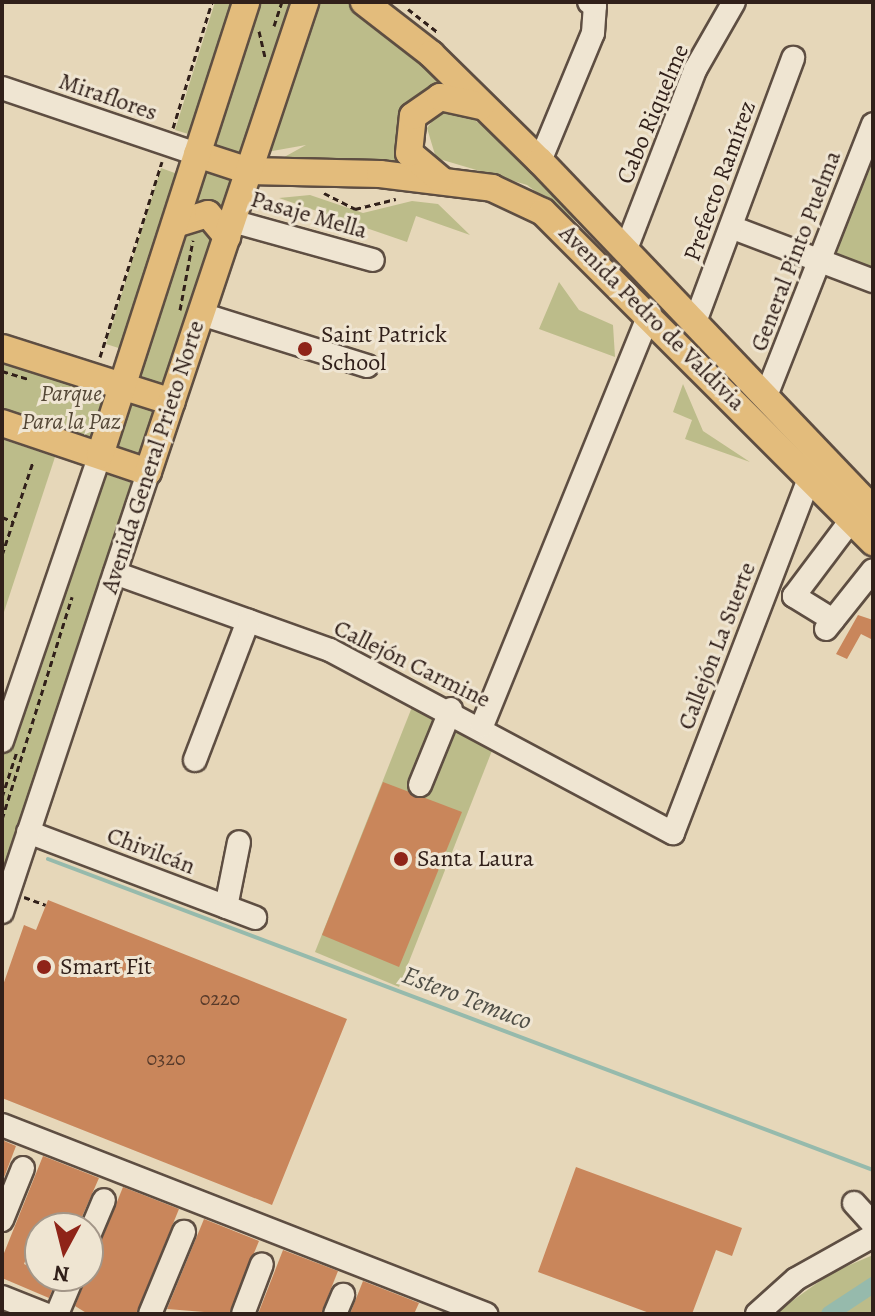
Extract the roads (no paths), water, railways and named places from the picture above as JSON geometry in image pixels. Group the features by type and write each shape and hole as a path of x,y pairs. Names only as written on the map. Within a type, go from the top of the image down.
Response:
{"main road":[{"path":"100,455 246,2"},
{"name":"Avenida General Prieto Norte","path":"148,472 172,402 191,316 229,229 305,2"},
{"name":"Avenida Pedro de Valdivia","path":"364,2 540,161 766,396 862,514 873,542"},
{"path":"445,181 413,161 409,124 433,99 481,106"},
{"name":"Avenida Pedro de Valdivia","path":"197,154 249,171 445,181 492,188 543,212 650,313 810,477 862,514"},
{"path":"175,224 202,212 229,229"},
{"path":"2,348 172,402"},
{"path":"732,397 766,396"},
{"path":"2,423 148,472"}],"street":[{"path":"540,161 585,39 593,33 595,6 588,2"},
{"name":"Cabo Riquelme","path":"626,249 695,70 734,2"},
{"name":"Prefecto Ramírez","path":"695,322 793,58"},
{"name":"Miraflores","path":"2,88 197,154"},
{"name":"General Pinto Puelma","path":"766,396 873,124"},
{"path":"731,227 873,281"},
{"name":"Pasaje Mella","path":"229,229 373,260"},
{"path":"482,726 650,313"},
{"path":"191,316 367,366"},
{"path":"2,741 100,455"},
{"name":"Avenida General Prieto Norte","path":"2,912 20,881 28,832 148,472"},
{"name":"Callejón La Suerte","path":"673,833 810,477"},
{"path":"862,514 828,549 794,596 829,625 867,577"},
{"name":"Callejón Carmine","path":"115,573 330,650 451,709 673,833"},
{"path":"195,760 248,621"},
{"path":"420,785 451,709"},
{"name":"Chivilcán","path":"28,832 255,918"},
{"path":"226,907 239,842"},
{"path":"2,1125 486,1314"},
{"path":"2,1220 23,1168"},
{"path":"99,1212 104,1200"},
{"path":"854,1203 873,1224"},
{"path":"150,1314 184,1232"},
{"path":"757,1314 796,1279 873,1236"},
{"path":"243,1314 262,1264"},
{"path":"57,1314 66,1292"},
{"path":"2,1297 45,1314"}],"waterway":[{"name":"Estero Temuco","path":"48,859 873,1170"},
{"path":"829,1314 873,1285"}],"place":[{"name":"Saint Patrick School","path":"305,349"},
{"name":"Santa Laura","path":"401,859"},
{"name":"Smart Fit","path":"44,967"}],"park label":[{"name":"Parque Para la Paz","path":"71,408"}]}
